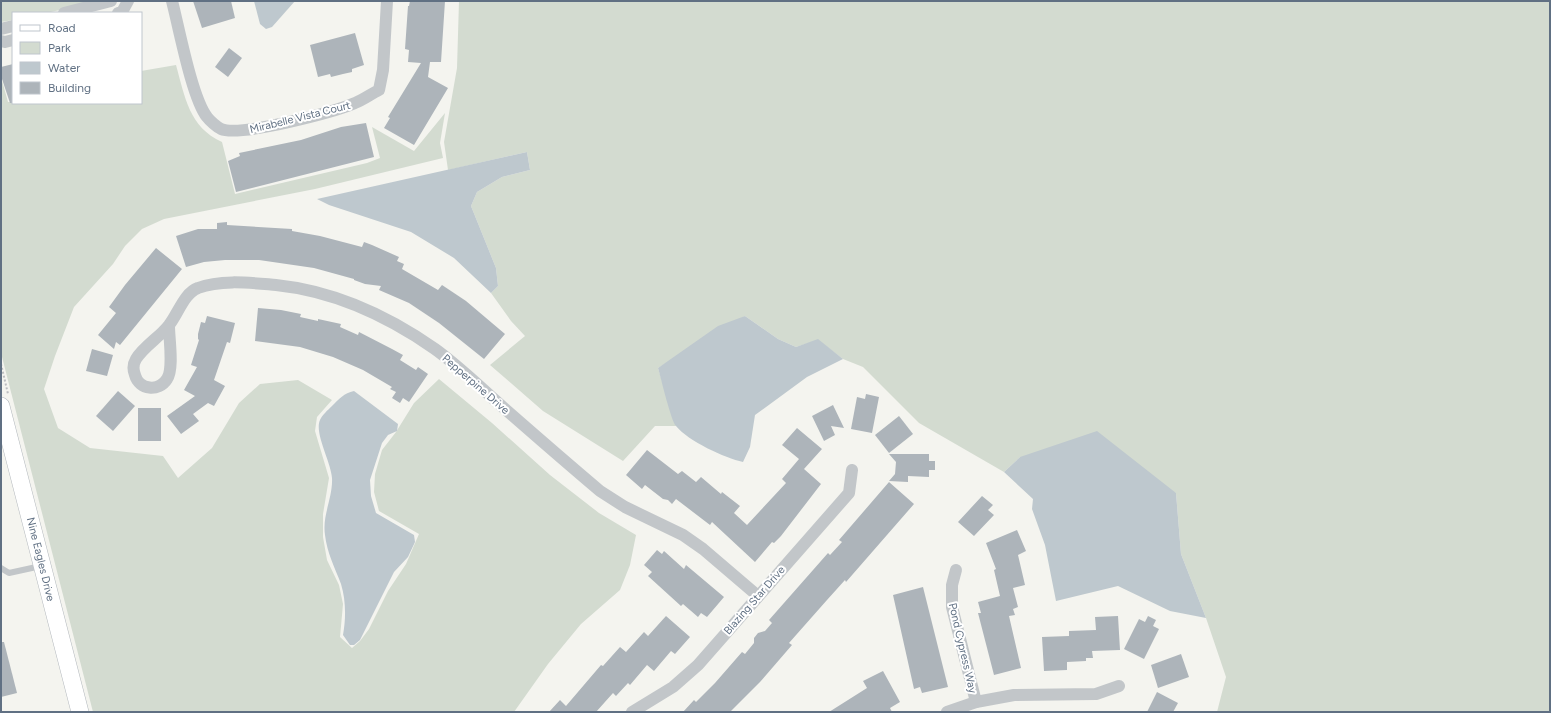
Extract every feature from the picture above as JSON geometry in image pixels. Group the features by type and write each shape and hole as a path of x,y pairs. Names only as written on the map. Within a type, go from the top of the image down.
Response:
{"street":[{"path":"68,12 112,1"},
{"path":"122,12 128,1"},
{"name":"Mirabelle Vista Court","path":"172,1 195,89 203,111 208,118 221,129 232,131 283,123 344,107 356,103 379,90 383,70 387,1"},
{"path":"1,29 12,26"},
{"path":"1,41 5,42 12,40"},
{"name":"Pepperpine Drive","path":"169,326 171,372 167,380 161,386 150,388 143,386 137,381 134,374 136,358 169,326 187,297 196,288 207,285 232,284 298,288 362,307 436,350 600,491 625,507 683,535 703,549 758,596"},
{"name":"Nine Eagles Drive","path":"1,406 80,712"},
{"name":"Blazing Star Drive","path":"632,712 673,687 698,665 850,493 852,470"},
{"name":"Pond Cypress Way","path":"956,570 952,586 952,607 976,702"},
{"path":"946,712 976,702 1014,696 1096,694 1119,686"}],"lane":[{"path":"1,568 9,573 42,566"}],"green space":[{"path":"1,1 102,1 51,12 12,12 12,20 1,22"},
{"path":"459,1 1550,1 1550,712 1217,712 1226,677 1206,618 1181,554 1176,493 1020,457 1004,472 919,423 863,367 843,359 818,340 796,347 778,339 745,316 658,368 676,426 655,426 623,461 543,411 490,365 525,336 511,321 491,293 498,286 496,268 471,206 477,192 502,177 530,170 527,152 448,170 444,142 457,68"},
{"path":"176,65 182,88 195,119 211,136 222,142 235,194 367,163 380,158 372,127 414,151 445,113 440,143 443,158 315,189 164,219 142,229 125,246 113,264 74,307 44,389 58,428 90,448 163,456 178,478 212,448 239,403 260,384 298,380 332,400 317,417 315,431 329,478 323,514 323,537 327,560 339,585 343,604 340,637 352,648 360,641 369,629 388,591 406,564 419,534 379,511 374,492 375,474 382,450 396,432 414,403 439,379 492,423 550,475 599,513 636,535 630,565 620,590 581,624 548,664 514,712 93,712 1,353 1,77 8,102 12,102 12,104 142,104 142,71"}],"water":[{"path":"254,1 295,1 272,27 266,29 260,24"},
{"path":"527,152 530,170 502,177 477,192 471,206 496,268 498,286 491,293 454,258 411,232 329,205 317,199"},
{"path":"745,316 778,339 796,347 818,339 843,359 807,377 755,415 750,447 743,462 707,448 689,437 676,426 669,408 658,368 718,326"},
{"path":"354,391 398,424 397,431 388,435 382,443 370,480 371,496 376,513 414,535 415,542 408,557 394,572 360,640 354,645 350,645 343,635 345,610 343,590 329,554 324,528 331,493 332,478 319,432 319,426 322,416 337,401 344,395"},
{"path":"1097,431 1176,493 1181,554 1206,618 1170,611 1118,586 1056,601 1045,545 1032,509 1033,499 1004,472 1020,457"}],"building":[{"path":"193,1 231,1 235,18 202,28"},
{"path":"410,1 445,1 441,62 430,62 428,77 448,88 414,145 384,128 390,118 388,117 421,63 408,62 409,50 405,49 408,6"},
{"path":"355,33 364,65 352,69 352,72 331,77 330,74 318,77 310,45"},
{"path":"229,48 242,58 228,77 215,67"},
{"path":"12,64 12,103 10,103 1,76 1,67"},
{"path":"366,123 374,157 236,192 228,161 240,156 239,153 301,140 341,127"},
{"path":"227,222 227,225 292,229 292,231 320,236 362,247 364,242 372,245 399,257 397,261 404,264 402,269 438,290 442,285 466,301 505,334 484,359 439,323 409,303 379,290 381,286 365,284 354,279 314,268 259,260 225,260 204,262 186,267 176,236 198,229 217,229 217,223"},
{"path":"156,248 182,269 120,345 116,342 114,349 98,335 116,313 109,307"},
{"path":"258,308 281,310 301,314 300,317 341,324 340,327 358,335 359,332 403,355 400,360 416,370 418,367 428,374 409,402 403,398 400,403 392,398 396,392 390,389 392,387 363,370 333,357 300,347 255,341"},
{"path":"207,316 235,323 230,343 227,342 214,380 225,386 214,406 208,403 193,414 199,421 181,434 167,416 195,396 184,390 197,367 191,365 199,340 198,334 201,322 205,323"},
{"path":"92,349 113,355 107,376 86,371"},
{"path":"118,391 135,406 113,431 96,416"},
{"path":"866,394 879,397 872,433 851,429 857,397 865,399"},
{"path":"833,405 844,428 831,426 835,435 824,441 812,416"},
{"path":"138,408 161,408 161,441 138,441"},
{"path":"899,416 913,434 889,453 875,435"},
{"path":"797,428 822,449 804,469 821,484 781,536 774,543 772,542 755,562 712,522 710,525 676,499 672,504 645,485 642,489 626,475 647,450 678,474 682,471 696,482 701,477 721,494 722,492 740,506 734,513 747,525 786,483 782,479 799,459 782,445"},
{"path":"889,454 929,454 929,461 935,461 935,470 929,470 929,477 908,476 908,482 889,481 895,474 896,462"},
{"path":"889,482 914,504 846,582 845,580 789,643 792,645 760,682 730,712 683,712 694,700 696,702 715,683 742,652 745,654 754,643 754,638 758,633 765,631 772,623 769,620 828,553 830,555 842,542 839,540"},
{"path":"982,496 993,505 988,510 994,515 974,536 958,522"},
{"path":"1017,530 1026,551 1018,555 1025,585 1013,588 1018,607 1013,609 1015,615 1009,616 1021,668 994,675 978,613 981,613 978,602 1000,596 994,570 996,569 986,543"},
{"path":"657,550 662,554 664,551 684,569 686,565 724,597 707,617 701,613 698,617 683,604 681,606 648,576 652,572 644,565"},
{"path":"923,587 948,687 922,693 920,687 914,689 893,595"},
{"path":"666,616 690,637 675,654 671,651 654,671 647,665 630,685 628,683 616,696 613,693 596,712 549,712 560,700 566,706 601,665 603,666 620,647 626,652 644,632 648,636"},
{"path":"1118,616 1120,650 1092,651 1093,658 1086,658 1086,661 1067,662 1067,670 1044,671 1042,637 1069,636 1069,631 1096,630 1095,617"},
{"path":"1148,616 1156,620 1153,626 1159,629 1144,659 1124,649 1139,619 1145,622"},
{"path":"1,642 4,642 17,693 1,697"},
{"path":"1181,654 1189,677 1158,688 1151,665"},
{"path":"883,671 900,702 890,708 892,712 829,712 867,688 863,681"},
{"path":"1157,692 1178,703 1173,712 1147,712"}]}
